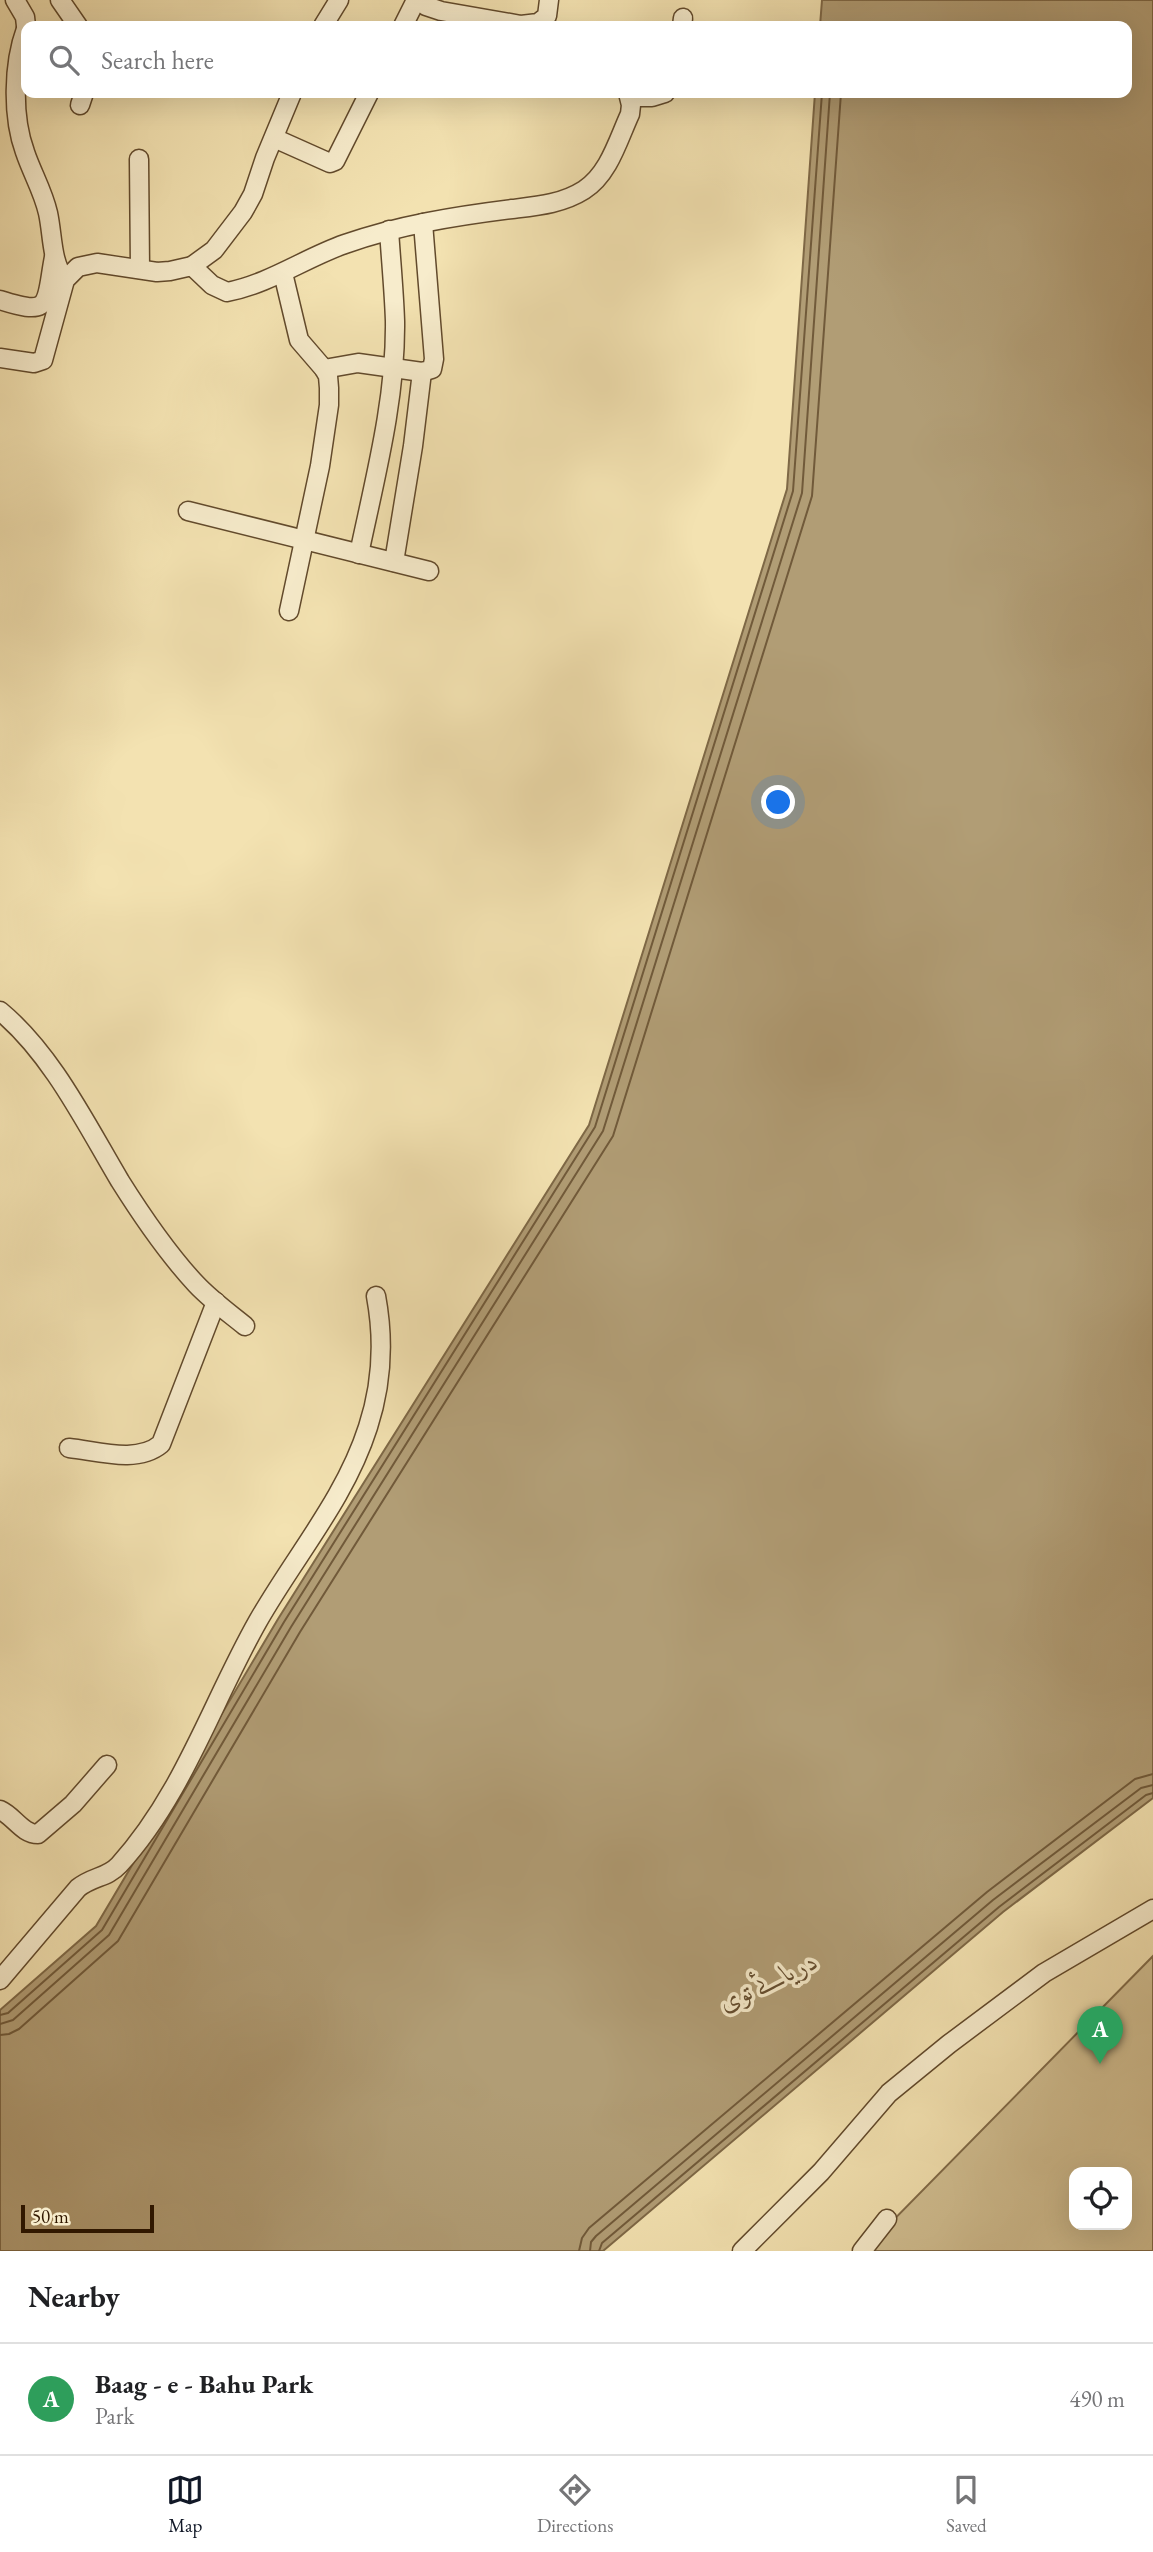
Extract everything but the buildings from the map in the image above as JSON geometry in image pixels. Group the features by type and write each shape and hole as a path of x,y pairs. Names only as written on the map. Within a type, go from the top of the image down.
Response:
{"street":[{"path":"15,0 23,21"},
{"path":"60,0 75,21"},
{"path":"326,21 339,0"},
{"path":"406,21 417,0 441,11 498,21"},
{"path":"21,51 17,121 26,155 48,212 55,256 64,283"},
{"path":"0,358 40,363 47,353 64,283 78,268 91,263 170,271 192,266 214,250 243,212 290,98"},
{"path":"274,138 330,163 335,161 366,98"},
{"path":"192,266 212,285 227,292 283,273 342,244 389,230 457,216 550,204 592,185 606,167 630,114 629,98"},
{"path":"139,159 140,269"},
{"path":"324,369 358,363 422,372 432,369 434,359 423,223"},
{"path":"359,554 380,453 393,368 395,322 389,230"},
{"path":"0,300 33,309 41,307 46,301 55,256"},
{"path":"283,273 299,340 328,376 330,405 289,611"},
{"path":"394,562 422,372"},
{"path":"188,511 429,571"},
{"path":"0,1011 17,1025 60,1083 97,1139 121,1182 167,1248 197,1285 245,1326"},
{"path":"0,1980 78,1888 91,1879 110,1872 146,1830 190,1760 258,1621 337,1500 368,1426 374,1400 382,1328 376,1296"},
{"path":"69,1448 138,1454 154,1450 161,1444 216,1302"},
{"path":"0,1810 12,1817 24,1830 37,1834 73,1804 107,1765"},
{"path":"742,2251 821,2172 889,2093 1044,1973 1153,1909"},
{"path":"862,2251 887,2220"}],"shaded area":[{"path":"1153,1956 1153,2251 863,2251"}],"water":[{"name":"دریائے توی","path":"822,0 1153,0 1153,1798 1003,1912 603,2251 0,2251 0,2010 96,1926 278,1619 589,1125 787,489 815,98 1132,98 1132,21 820,21"}],"place":[{"name":"Baag - e - Bahu Park","path":"1100,2064"}]}
